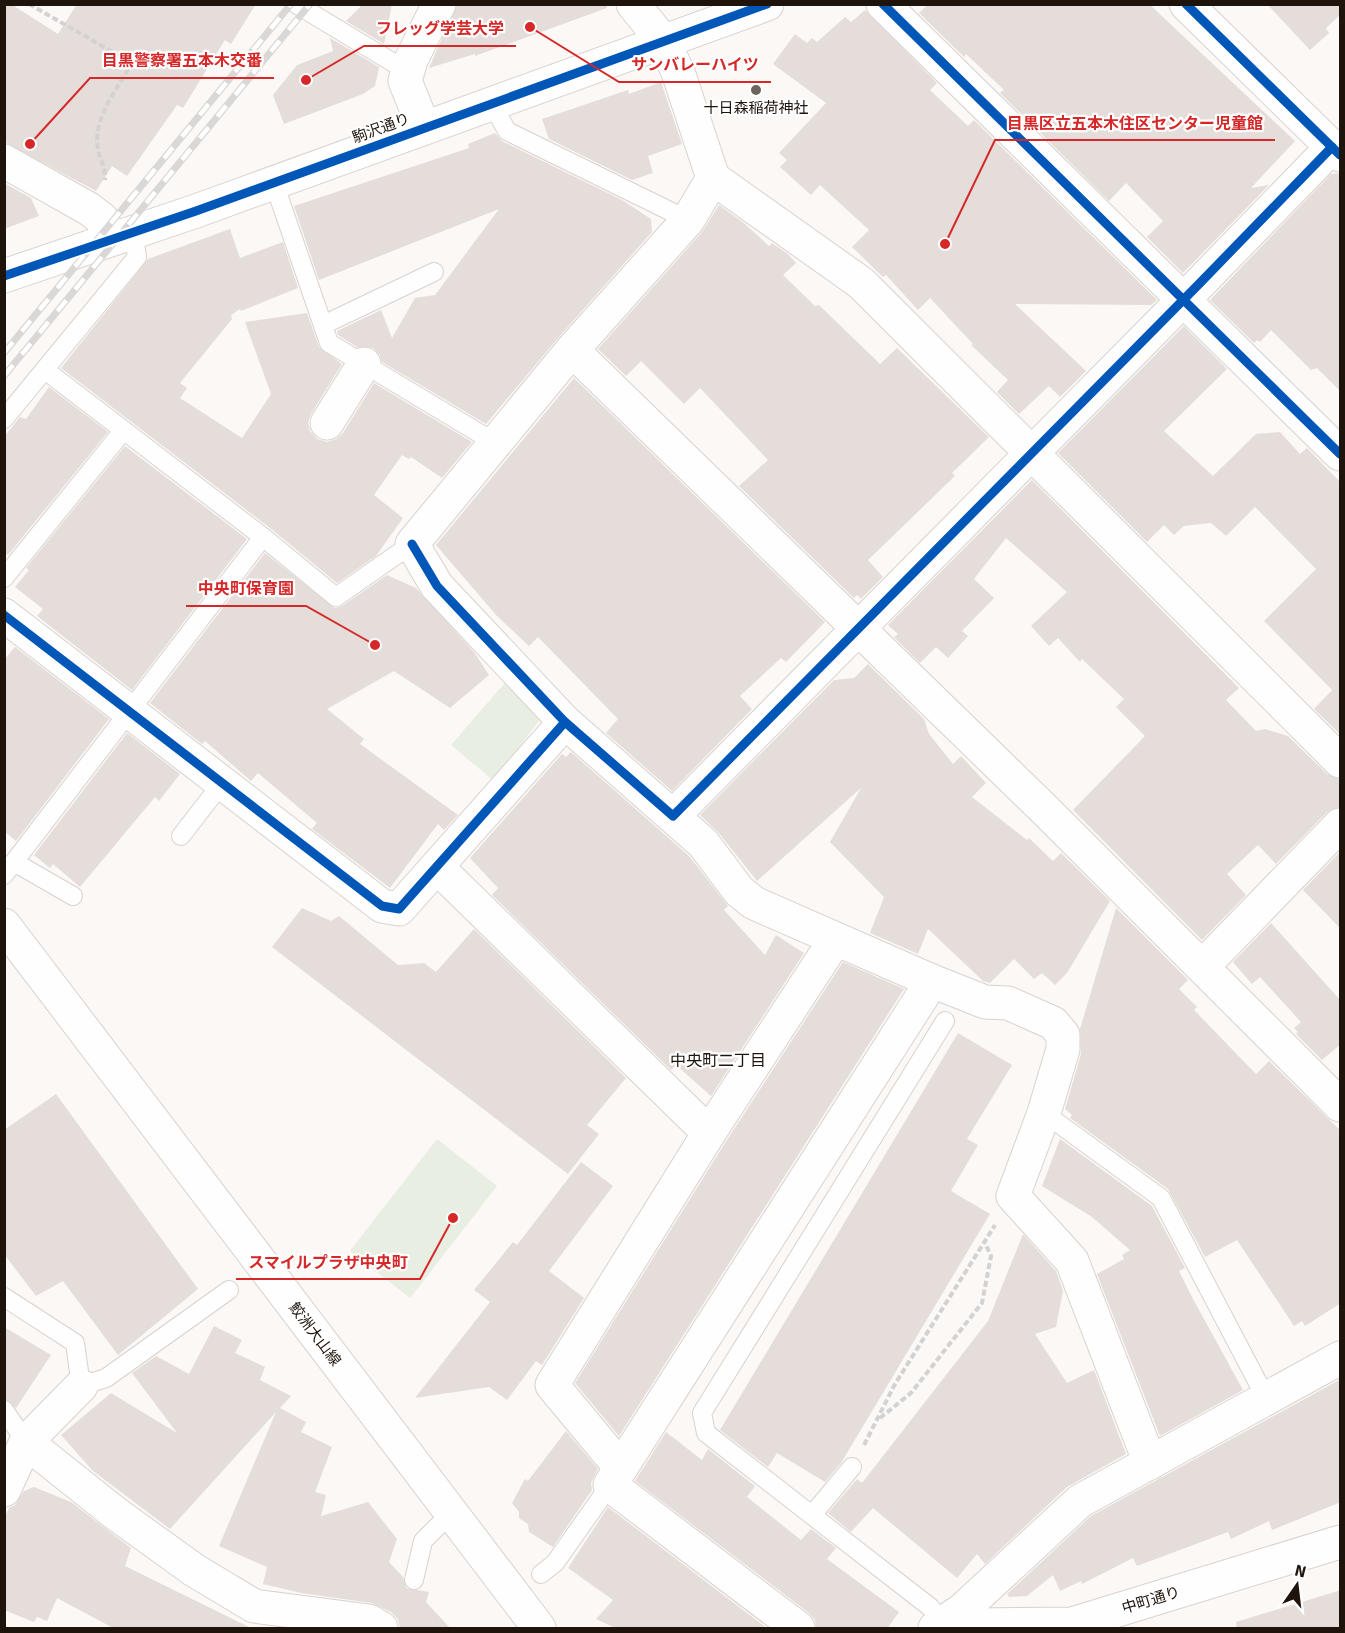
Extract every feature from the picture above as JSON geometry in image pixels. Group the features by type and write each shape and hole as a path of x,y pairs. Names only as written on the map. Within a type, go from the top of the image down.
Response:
{"street":[{"path":"424,128 407,91 405,81 407,71 439,4"},
{"path":"633,4 663,41 678,72 713,178 861,284 1341,761"},
{"name":"駒沢通り","path":"4,276 115,229 274,183 767,4"},
{"path":"883,4 1341,454"},
{"path":"673,816 1030,454 1336,151 1186,4"},
{"path":"4,161 89,209 115,229"},
{"path":"713,178 687,220 572,350 412,544 437,586 565,722 703,843 739,891 754,903 932,981 985,1002 1008,1004 1053,1023 1063,1035 1063,1049 1044,1113 1013,1196 1072,1260 1150,1463"},
{"path":"572,350 1203,966 1341,1105"},
{"path":"327,423 364,364"},
{"path":"8,625 130,712 382,906 399,909 438,868 565,722"},
{"path":"1203,966 1341,825"},
{"path":"438,868 709,1133"},
{"name":"鮫洲大山線","path":"4,925 539,1629"},
{"path":"798,1629 616,1477 552,1385 709,1133 836,940"},
{"path":"616,1477 932,981"},
{"path":"946,1621 1080,1501 1341,1358"},
{"path":"4,1490 26,1442 81,1386"},
{"path":"26,1442 132,1526 194,1570 255,1606 369,1621 381,1629"},
{"name":"中町通り","path":"946,1621 976,1624 1072,1624 1341,1542"}],"lane":[{"path":"296,4 407,71"},
{"path":"492,104 507,131 687,220"},
{"path":"274,183 329,343 494,442"},
{"path":"4,419 137,257 115,229"},
{"path":"323,325 434,272"},
{"path":"45,370 264,537 336,597 412,544"},
{"path":"4,578 123,431"},
{"path":"73,896 9,868 264,537"},
{"path":"181,836 222,783"},
{"path":"945,1021 702,1413 706,1433 946,1621"},
{"path":"1044,1113 1161,1198 1267,1400"},
{"path":"4,1297 75,1343 81,1386 106,1378 229,1290"},
{"path":"4,1410 26,1442"},
{"path":"812,1515 852,1467"},
{"path":"541,1574 555,1563 616,1477"},
{"path":"414,1580 423,1541 451,1513"}],"path":[{"path":"29,4 132,63 100,119 97,147 105,171 115,229"},
{"path":"852,1467 895,1384 1013,1196"},
{"path":"877,1421 911,1393 982,1303 991,1257 985,1243"}],"shaded area":[{"path":"509,678 544,714 494,781 451,745"},
{"path":"437,1139 497,1186 410,1298 350,1251"}],"building":[{"path":"4,4 11,4 58,34 77,4 256,4 231,44 225,40 183,108 177,105 127,176 112,166 96,191 4,142"},
{"path":"363,4 392,4 384,44 346,21"},
{"path":"457,4 606,4 607,8 475,56 475,54 429,68"},
{"path":"928,4 1149,4 1295,141 1251,188 1269,185 1183,273 1147,237 1163,221 1126,183 1109,201 1000,93 1004,90 966,54 964,57 919,13"},
{"path":"1267,4 1341,4 1341,14 1326,28 1329,33 1310,50"},
{"path":"865,10 937,83 930,90 968,126 974,120 1157,300 1151,305 1015,304 1086,371 1060,397 1049,386 1019,414 997,392 1008,380 971,345 973,344 930,298 918,310 886,275 883,277 852,247 869,230 820,185 811,195 780,167 787,160 779,153 826,103 773,64 795,34 807,43 812,38 817,42 845,17 851,22"},
{"path":"330,38 379,67 375,86 363,94 284,124 273,95 297,65 333,51"},
{"path":"661,82 682,144 648,156 653,173 632,180 549,139 542,119 628,90 629,94"},
{"path":"495,133 502,141 622,200 651,219 652,232 486,424 382,362 380,355 373,348 357,347 338,335 337,331 381,310 392,338 415,298 435,295 499,209 319,280 294,206 469,148 468,144"},
{"path":"1341,173 1341,392 1317,368 1311,370 1271,330 1260,342 1257,340 1254,343 1210,300 1331,174"},
{"path":"4,183 31,198 39,216 4,229"},
{"path":"719,205 744,223 769,246 772,243 788,254 796,263 783,275 815,306 819,305 880,364 897,348 989,437 952,473 955,476 868,560 883,577 861,599 857,595 854,598 739,486 768,460 700,388 684,404 641,361 626,376 598,349 702,232"},
{"path":"230,229 240,258 283,242 298,288 241,311 240,309 231,315 232,319 180,383 187,388 180,398 242,438 271,394 245,322 307,313 319,347 342,364 308,422 310,431 317,439 327,442 343,433 374,383 472,442 442,478 411,457 409,459 402,455 374,495 403,518 376,556 337,583 270,528 61,368 148,259"},
{"path":"1184,326 1227,369 1164,431 1213,476 1256,434 1280,432 1300,454 1307,448 1341,483 1341,735 1314,709 1332,690 1264,621 1316,569 1255,507 1226,536 1211,523 1184,526 1174,535 1164,525 1147,542 1058,453"},
{"path":"574,378 825,622 786,662 781,658 740,696 752,709 672,791 606,733 618,719 538,637 529,646 497,616 436,545"},
{"path":"49,387 108,432 8,555 4,553 4,437 20,417 26,419"},
{"path":"125,446 247,539 132,690 37,616 43,609 15,587 29,570 26,568"},
{"path":"1032,480 1239,688 1226,700 1256,731 1265,729 1288,736 1327,774 1341,779 1341,807 1327,812 1276,864 1258,845 1227,874 1246,895 1202,940 1073,810 1145,736 1116,707 1124,699 1082,659 1080,662 1058,638 1049,646 1031,626 1067,592 1006,538 974,579 994,598 962,631 968,636 948,658 936,647 920,663 894,637 898,634 888,625"},
{"path":"265,553 335,608 342,606 387,575 416,588 474,652 489,675 450,708 394,671 327,709 364,739 360,744 458,815 444,830 438,824 390,888 312,829 317,823 258,773 251,781 205,741 202,744 150,703"},
{"path":"15,647 109,719 16,841 4,831 4,660"},
{"path":"868,664 924,719 929,734 953,764 961,756 986,783 972,797 1027,840 1029,838 1053,861 1061,853 1110,901 1067,973 1055,985 1042,973 1034,979 1014,959 990,983 983,981 928,929 918,954 870,933 884,897 830,842 861,788 757,881 718,832 700,815 834,680 854,678"},
{"path":"127,733 180,774 159,801 155,797 80,887 53,864 50,868 34,855"},
{"path":"571,752 689,856 728,906 724,910 765,955 776,935 804,953 711,1096 676,1065 671,1070 492,895 498,888 470,858 562,754 566,757"},
{"path":"1341,851 1341,929 1303,890"},
{"path":"302,908 331,921 339,916 398,965 424,963 436,972 474,929 626,1078 587,1125 599,1134 568,1174 272,947"},
{"path":"1116,908 1188,980 1179,989 1197,1007 1194,1010 1256,1074 1269,1061 1341,1131 1341,1303 1305,1326 1302,1321 1294,1326 1237,1240 1205,1257 1168,1189 1070,1118 1072,1115 1065,1109 1081,1054 1080,1029"},
{"path":"1271,923 1341,1001 1341,1044 1322,1060 1296,1034 1298,1032 1294,1028 1301,1022 1260,977 1252,984 1233,962"},
{"path":"843,962 904,989 619,1436 575,1383 725,1143"},
{"path":"958,1033 1012,1065 967,1139 978,1145 951,1191 990,1214 841,1463 825,1482 777,1453 768,1467 720,1430"},
{"path":"56,1094 198,1289 118,1355 63,1281 36,1296 4,1254 4,1130"},
{"path":"1060,1139 1152,1206 1185,1268 1179,1271 1243,1390 1160,1436 1097,1274 1124,1259 1122,1255 1130,1250 1092,1217 1042,1186"},
{"path":"581,1162 613,1186 549,1271 584,1298 542,1365 536,1361 507,1400 489,1387 415,1398 490,1302 474,1290 513,1242 517,1245"},
{"path":"1023,1234 1056,1271 1063,1291 1056,1327 1035,1334 1067,1383 1094,1370 1126,1454 1067,1487 985,1564 977,1554 957,1578 873,1508 851,1532 828,1513 857,1479 862,1483 988,1321"},
{"path":"214,1326 242,1340 235,1353 265,1367 260,1380 291,1396 280,1408 306,1422 301,1432 332,1447 315,1492 326,1495 321,1516 368,1502 397,1539 389,1562 403,1577 406,1588 429,1592 426,1602 451,1629 400,1629 398,1619 391,1612 372,1603 301,1593 263,1584 267,1567 219,1546 276,1412 170,1529 93,1471 61,1435 111,1393 177,1433 132,1373 156,1356 189,1374"},
{"path":"4,1327 51,1355 16,1408 4,1399"},
{"path":"1341,1379 1341,1502 1272,1530 1269,1521 1231,1539 1228,1532 1137,1566 1133,1558 1082,1584 1081,1581 1060,1591 1053,1575 1027,1596 1009,1597 1007,1594 1091,1516"},
{"path":"566,1431 598,1469 591,1483 592,1490 553,1547 529,1532 528,1524 519,1518 519,1512 512,1503 525,1479 528,1481"},
{"path":"666,1432 702,1460 708,1449 755,1486 747,1497 801,1540 811,1529 836,1548 827,1559 899,1612 887,1629 816,1629 815,1620 809,1613 635,1481"},
{"path":"34,1487 71,1502 131,1548 125,1566 253,1629 115,1629 57,1598 47,1621 37,1617 34,1622 4,1610 4,1518 9,1508 15,1505 24,1491"},
{"path":"608,1507 768,1629 617,1629 596,1619 613,1600 568,1568"},
{"path":"1341,1590 1341,1629 1237,1629 1236,1622"}],"railway":[{"path":"4,353 291,4"},
{"path":"4,376 310,4"}],"cycle path":[{"path":"4,276 196,211 767,4"},
{"path":"883,4 1340,454"},
{"path":"1186,4 1340,155"},
{"path":"412,544 437,586 565,722 673,816 1332,147"},
{"path":"4,615 382,906 399,909 565,722"}],"place":[{"name":"サンバレーハイツ","path":"530,27"},
{"name":"フレッグ学芸大学","path":"306,80"},
{"name":"十日森稲荷神社","path":"756,90"},
{"name":"目黒警察署五本木交番","path":"30,144"},
{"name":"目黒区立五本木住区センター児童館","path":"945,244"},
{"name":"中央町保育園","path":"375,645"},
{"name":"スマイルプラザ中央町","path":"453,1218"}],"district":[{"name":"中央町二丁目","path":"718,1060"}]}
